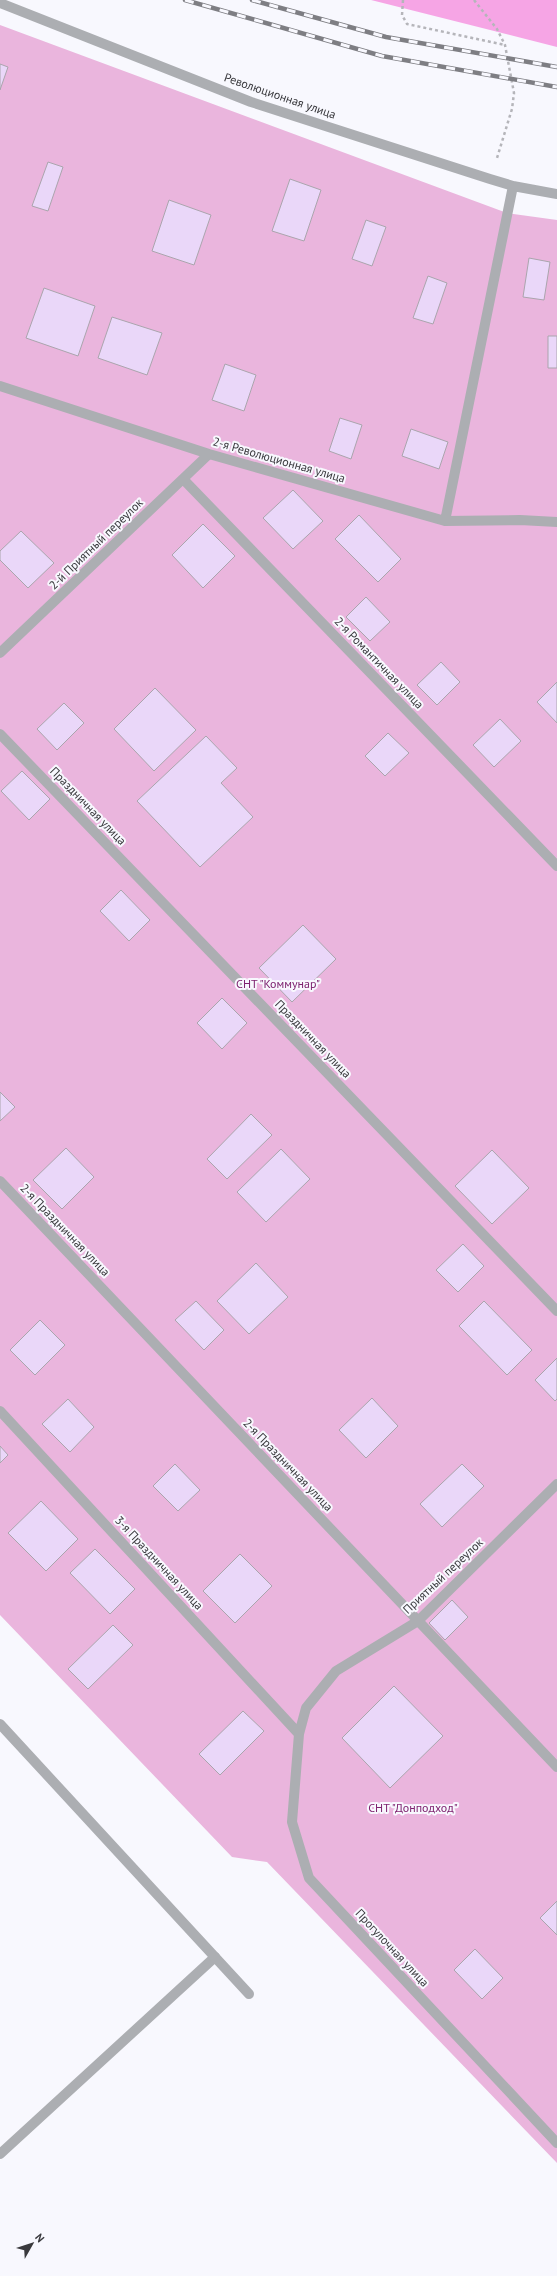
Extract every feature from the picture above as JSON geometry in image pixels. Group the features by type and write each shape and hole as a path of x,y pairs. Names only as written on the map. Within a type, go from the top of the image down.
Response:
{"street":[{"name":"Революционная улица","path":"0,3 251,102 513,186 557,194"},
{"path":"445,521 513,186"},
{"name":"2-я Революционная улица","path":"0,386 209,454 445,521 520,520 557,522"},
{"name":"2-й Приятный переулок","path":"0,653 209,454"},
{"name":"2-я Романтичная улица","path":"183,479 557,866"},
{"name":"Праздничная улица","path":"0,734 557,1311"},
{"name":"2-я Праздничная улица","path":"0,1181 557,1767"},
{"name":"3-я Праздничная улица","path":"0,1411 299,1734"},
{"name":"Приятный переулок","path":"299,1734 306,1708 336,1671 418,1621 557,1484"},
{"path":"0,1724 249,1994"},
{"name":"Прогулочная улица","path":"299,1734 292,1822 309,1878 557,2143"},
{"path":"0,2154 214,1957"}],"path":[{"path":"403,0 402,15 407,24 505,45"},
{"path":"474,0 497,29 505,45 514,93 512,108 498,158"}],"green space":[{"name":"СНТ \"Коммунар\"","path":"0,25 507,213 557,220 557,2163 267,1862 232,1857 0,1615"}],"shaded area":[{"path":"371,0 557,0 557,47"}],"building":[{"path":"0,64 8,67 0,90"},
{"path":"48,162 63,167 48,211 32,206"},
{"path":"290,179 321,190 304,241 272,231"},
{"path":"169,200 211,215 194,265 152,251"},
{"path":"366,220 386,227 372,266 352,259"},
{"path":"529,258 550,262 544,300 523,297"},
{"path":"428,276 447,283 433,324 413,318"},
{"path":"44,288 95,306 78,356 26,338"},
{"path":"112,317 162,333 147,375 98,358"},
{"path":"548,336 557,336 557,368 548,368"},
{"path":"225,364 256,375 244,411 212,400"},
{"path":"340,418 362,425 351,459 329,451"},
{"path":"411,429 448,442 439,469 402,456"},
{"path":"293,490 323,521 293,549 263,518"},
{"path":"359,515 401,559 378,582 335,539"},
{"path":"203,524 235,556 203,588 172,555"},
{"path":"21,531 54,563 28,588 0,560 0,551"},
{"path":"366,597 390,622 370,641 346,617"},
{"path":"441,662 460,682 437,705 417,685"},
{"path":"557,682 557,723 537,702"},
{"path":"155,688 196,730 154,771 114,729"},
{"path":"64,703 84,723 57,750 37,729"},
{"path":"500,719 521,741 494,767 473,745"},
{"path":"388,733 409,753 385,776 365,756"},
{"path":"206,736 237,768 221,783 253,817 200,867 137,801"},
{"path":"22,771 50,799 29,820 1,791"},
{"path":"121,890 150,920 129,941 100,911"},
{"path":"303,925 336,959 292,1002 259,968"},
{"path":"222,998 247,1023 222,1049 197,1023"},
{"path":"0,1092 15,1107 0,1121"},
{"path":"251,1114 272,1135 227,1179 207,1159"},
{"path":"66,1148 94,1177 62,1209 33,1180"},
{"path":"281,1149 310,1179 266,1222 237,1192"},
{"path":"492,1150 529,1188 492,1224 455,1186"},
{"path":"463,1244 484,1266 458,1292 436,1270"},
{"path":"256,1263 288,1297 249,1334 217,1301"},
{"path":"196,1301 224,1330 204,1350 175,1320"},
{"path":"484,1301 532,1350 507,1375 459,1326"},
{"path":"40,1320 65,1345 35,1375 10,1350"},
{"path":"557,1358 557,1399 555,1401 535,1380"},
{"path":"372,1398 398,1426 366,1458 339,1430"},
{"path":"68,1399 94,1427 70,1452 42,1424"},
{"path":"0,1446 8,1455 0,1463"},
{"path":"175,1464 200,1490 178,1511 153,1486"},
{"path":"462,1464 484,1486 442,1527 420,1504"},
{"path":"41,1501 78,1539 46,1571 8,1533"},
{"path":"95,1549 135,1589 110,1614 70,1573"},
{"path":"240,1554 272,1586 235,1623 203,1591"},
{"path":"452,1600 468,1617 445,1640 429,1623"},
{"path":"113,1625 133,1645 88,1689 68,1669"},
{"path":"394,1686 443,1736 390,1788 342,1738"},
{"path":"243,1711 264,1731 220,1775 199,1754"},
{"path":"557,1901 557,1935 540,1918"},
{"path":"475,1949 503,1978 482,1999 454,1970"}],"railway":[{"path":"185,0 382,56 557,87"},
{"path":"252,0 386,37 557,67"}],"park label":[{"name":"СНТ \"Донподход\"","path":"413,1808"}]}
